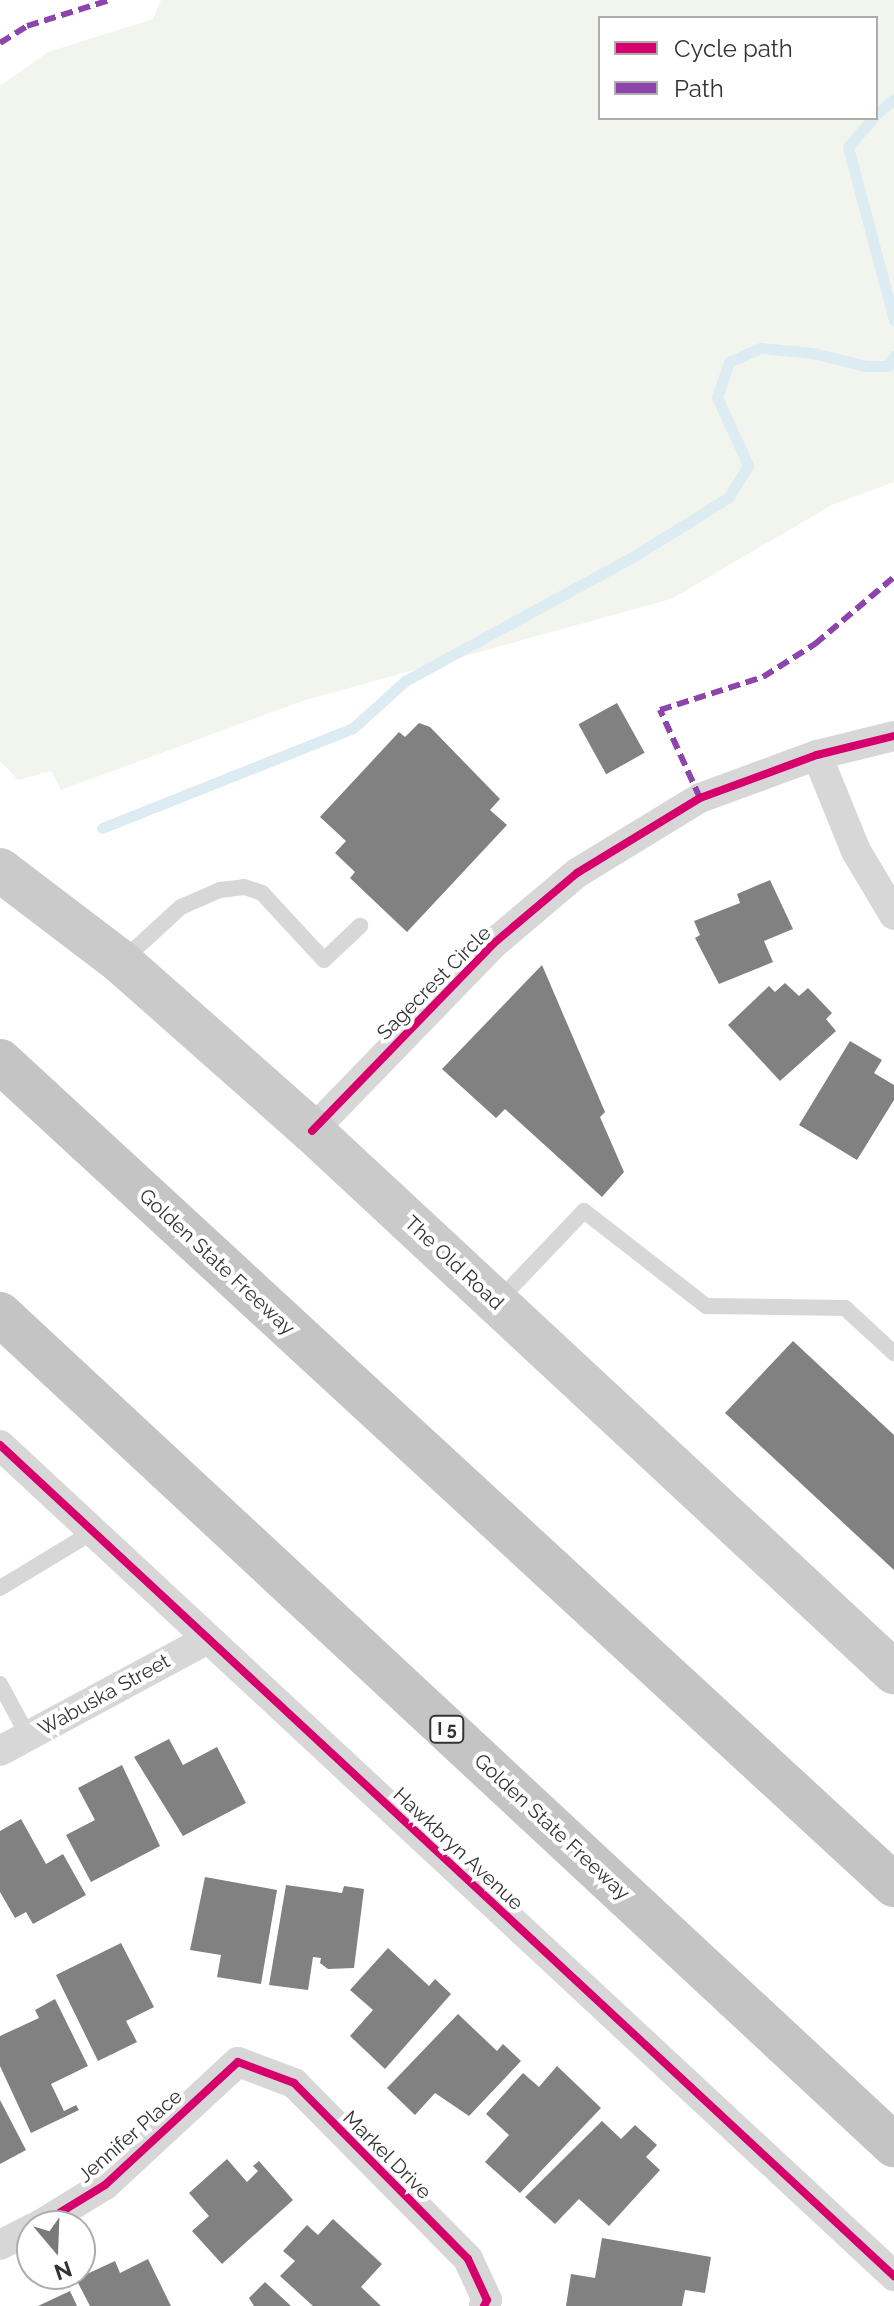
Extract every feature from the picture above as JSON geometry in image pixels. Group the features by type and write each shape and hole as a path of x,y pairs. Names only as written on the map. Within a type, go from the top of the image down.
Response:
{"highway":[{"name":"Golden State Freeway","path":"0,1061 894,1885"},
{"name":"Golden State Freeway","path":"0,1314 894,2145"},
{"path":"834,1829 894,1849"}],"main road":[{"name":"The Old Road","path":"0,870 121,962 312,1131 894,1672"}],"street":[{"name":"Sagecrest Circle","path":"312,1131 493,944 577,873 700,798 817,755 894,736"},
{"path":"817,755 856,851 894,915"},
{"name":"Hawkbryn Avenue","path":"0,1445 894,2276"},
{"name":"Wabuska Street","path":"0,1751 208,1639"},
{"name":"Jennifer Place","path":"64,2210 105,2185 238,2062"},
{"name":"Markel Drive","path":"238,2062 294,2083 468,2259 486,2303"}],"lane":[{"path":"121,962 181,907 220,890 244,887 262,893 324,960 360,926"},
{"path":"496,1302 584,1211 706,1306 845,1308 894,1353"},
{"path":"0,1588 93,1532"},
{"path":"0,1684 28,1736"}],"shaded area":[{"path":"161,0 894,0 894,482 832,505 671,599 302,701 61,790 51,771 18,780 0,761 0,86 48,52 153,19"}],"building":[{"path":"617,703 645,753 606,774 579,724"},
{"path":"419,723 430,727 500,799 490,810 507,825 407,932 350,878 355,872 335,853 346,841 320,817 399,732 405,737"},
{"path":"770,880 793,929 764,941 773,962 719,984 695,938 700,935 694,921 740,903 737,894"},
{"path":"542,965 605,1112 600,1117 624,1172 602,1197 505,1109 496,1118 442,1069"},
{"path":"785,983 799,996 808,988 832,1013 826,1019 836,1031 780,1081 728,1025 769,986 775,992"},
{"path":"850,1041 882,1060 874,1073 894,1085 894,1100 857,1160 799,1125"},
{"path":"793,1341 894,1435 894,1570 725,1413"},
{"path":"169,1739 183,1765 217,1747 246,1803 183,1836 134,1757"},
{"path":"122,1765 160,1846 91,1882 66,1835 95,1820 78,1788"},
{"path":"21,1819 46,1864 63,1854 86,1895 33,1924 26,1912 15,1918 0,1892 0,1831"},
{"path":"205,1877 277,1890 261,1984 217,1977 221,1955 190,1950"},
{"path":"286,1885 342,1893 344,1886 364,1889 354,1968 328,1969 320,1963 321,1958 313,1957 308,1990 269,1985"},
{"path":"121,1943 154,2007 126,2021 137,2042 98,2061 56,1975"},
{"path":"388,1948 429,1986 435,1979 451,1994 385,2069 350,2036 373,2010 350,1990"},
{"path":"55,1999 88,2066 51,2084 64,2111 76,2105 79,2110 31,2133 0,2066 0,2036 39,2018 35,2010"},
{"path":"458,2014 497,2051 503,2044 521,2061 469,2116 435,2093 415,2115 387,2088"},
{"path":"557,2066 601,2108 520,2193 485,2162 509,2135 486,2114 523,2073 539,2087"},
{"path":"0,2100 26,2150 0,2164"},
{"path":"602,2121 621,2139 635,2125 657,2145 646,2157 660,2170 609,2226 579,2199 555,2224 525,2197"},
{"path":"227,2159 247,2182 258,2171 253,2166 259,2161 293,2200 222,2264 192,2231 209,2216 189,2193"},
{"path":"333,2219 382,2264 361,2287 381,2306 313,2306 280,2276 295,2261 283,2251 307,2225 318,2235"},
{"path":"602,2238 711,2257 705,2293 685,2290 682,2306 566,2306 571,2274 595,2278"},
{"path":"148,2259 171,2306 90,2306 82,2290 96,2290 96,2270 115,2261 120,2273"},
{"path":"265,2282 291,2306 254,2306 249,2298"},
{"path":"70,2291 77,2306 38,2306"}],"waterway":[{"path":"878,112 894,99"},
{"path":"871,120 848,147 894,320"},
{"path":"102,828 353,728 405,681 636,555 729,497 748,465 717,397 729,362 761,348 813,353 866,366 888,366 894,356"}],"marked path":[{"path":"0,43 27,26 110,0"},
{"path":"700,798 660,710 763,677 815,644 894,577"}],"cycle path":[{"path":"312,1131 493,944 577,873 700,798 817,755 894,736"},
{"path":"0,1445 894,2276"},
{"path":"64,2210 105,2185 238,2062 294,2083 468,2259 487,2300 484,2306"}]}
